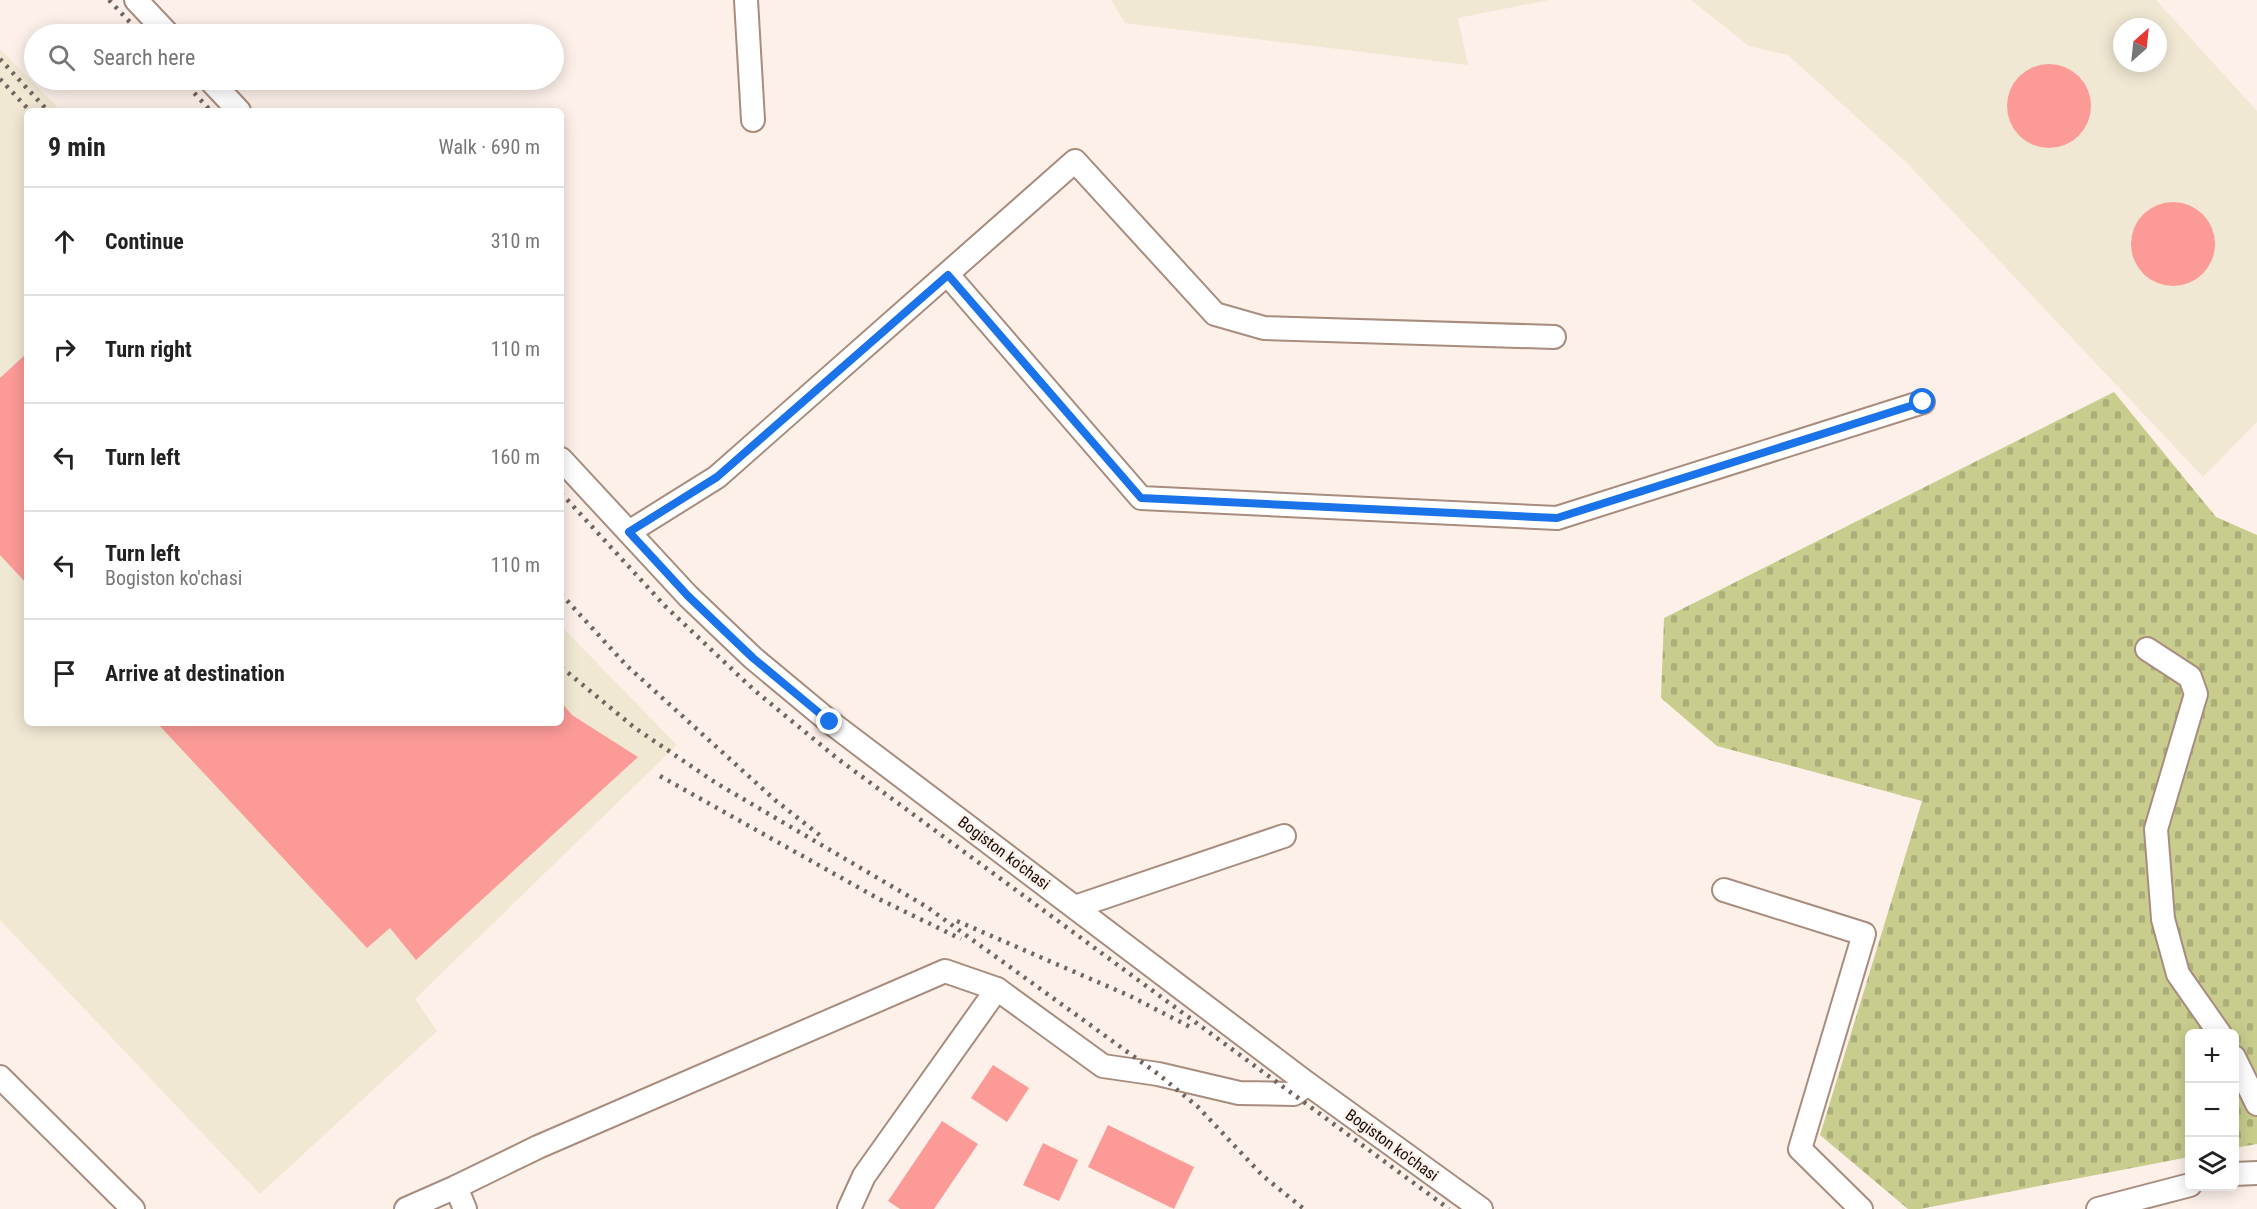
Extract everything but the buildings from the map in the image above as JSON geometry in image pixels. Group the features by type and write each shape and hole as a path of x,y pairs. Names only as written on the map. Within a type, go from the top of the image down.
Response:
{"street":[{"path":"136,0 159,24"},
{"path":"746,0 753,120"},
{"path":"219,90 236,108"},
{"path":"629,532 717,477 1075,161 1215,314 1264,328 1554,337"},
{"path":"948,275 1141,498 1557,518 1923,402"},
{"name":"Bogiston ko'chasi","path":"564,462 688,596 753,658 830,722 1308,1084 1481,1209"},
{"path":"2147,649 2190,677 2196,694 2156,829 2163,919 2178,974 2216,1029"},
{"path":"1075,907 1284,836"},
{"path":"1724,890 1864,934 1800,1149 1861,1209"},
{"path":"406,1209 538,1147 945,971 997,989 1103,1066 1158,1074 1239,1093 1294,1094 1308,1084"},
{"path":"849,1209 864,1176 997,989"},
{"path":"2239,1066 2257,1104"},
{"path":"0,1077 132,1209"},
{"path":"2239,1174 2257,1173"},
{"path":"2098,1209 2185,1186"},
{"path":"456,1187 465,1209"}],"shaded area":[{"path":"1111,0 1549,0 1458,18 1468,65 1125,23"},
{"path":"1691,0 2156,0 2257,111 2257,422 2203,477 1907,163 1788,55 1749,46"},
{"path":"0,49 24,73 24,90 40,90 58,108 24,108 24,726 564,726 564,629 677,745 415,999 437,1031 260,1194 0,920"}],"green space":[{"path":"2114,392 2216,517 2257,535 2257,1144 2239,1147 2239,1029 2185,1029 2185,1158 1920,1209 1908,1209 1820,1135 1922,801 1717,746 1661,698 1664,618"}],"railway":[{"path":"109,0 132,24"},
{"path":"0,59 24,85"},
{"path":"0,79 27,108"},
{"path":"29,90 45,108"},
{"path":"191,90 208,108"},
{"path":"564,496 665,606 754,690 838,759 1449,1209"},
{"path":"564,597 626,665 775,800 822,837"},
{"path":"564,669 635,728 716,783 927,907 1158,1074 1198,1107 1263,1176 1304,1209"},
{"path":"660,776 879,899 961,939"},
{"path":"957,921 1130,996 1192,1028"}],"route":[{"path":"830,722 753,658 688,596 629,532 717,477 948,275 1141,498 1557,518 1923,402"}]}
